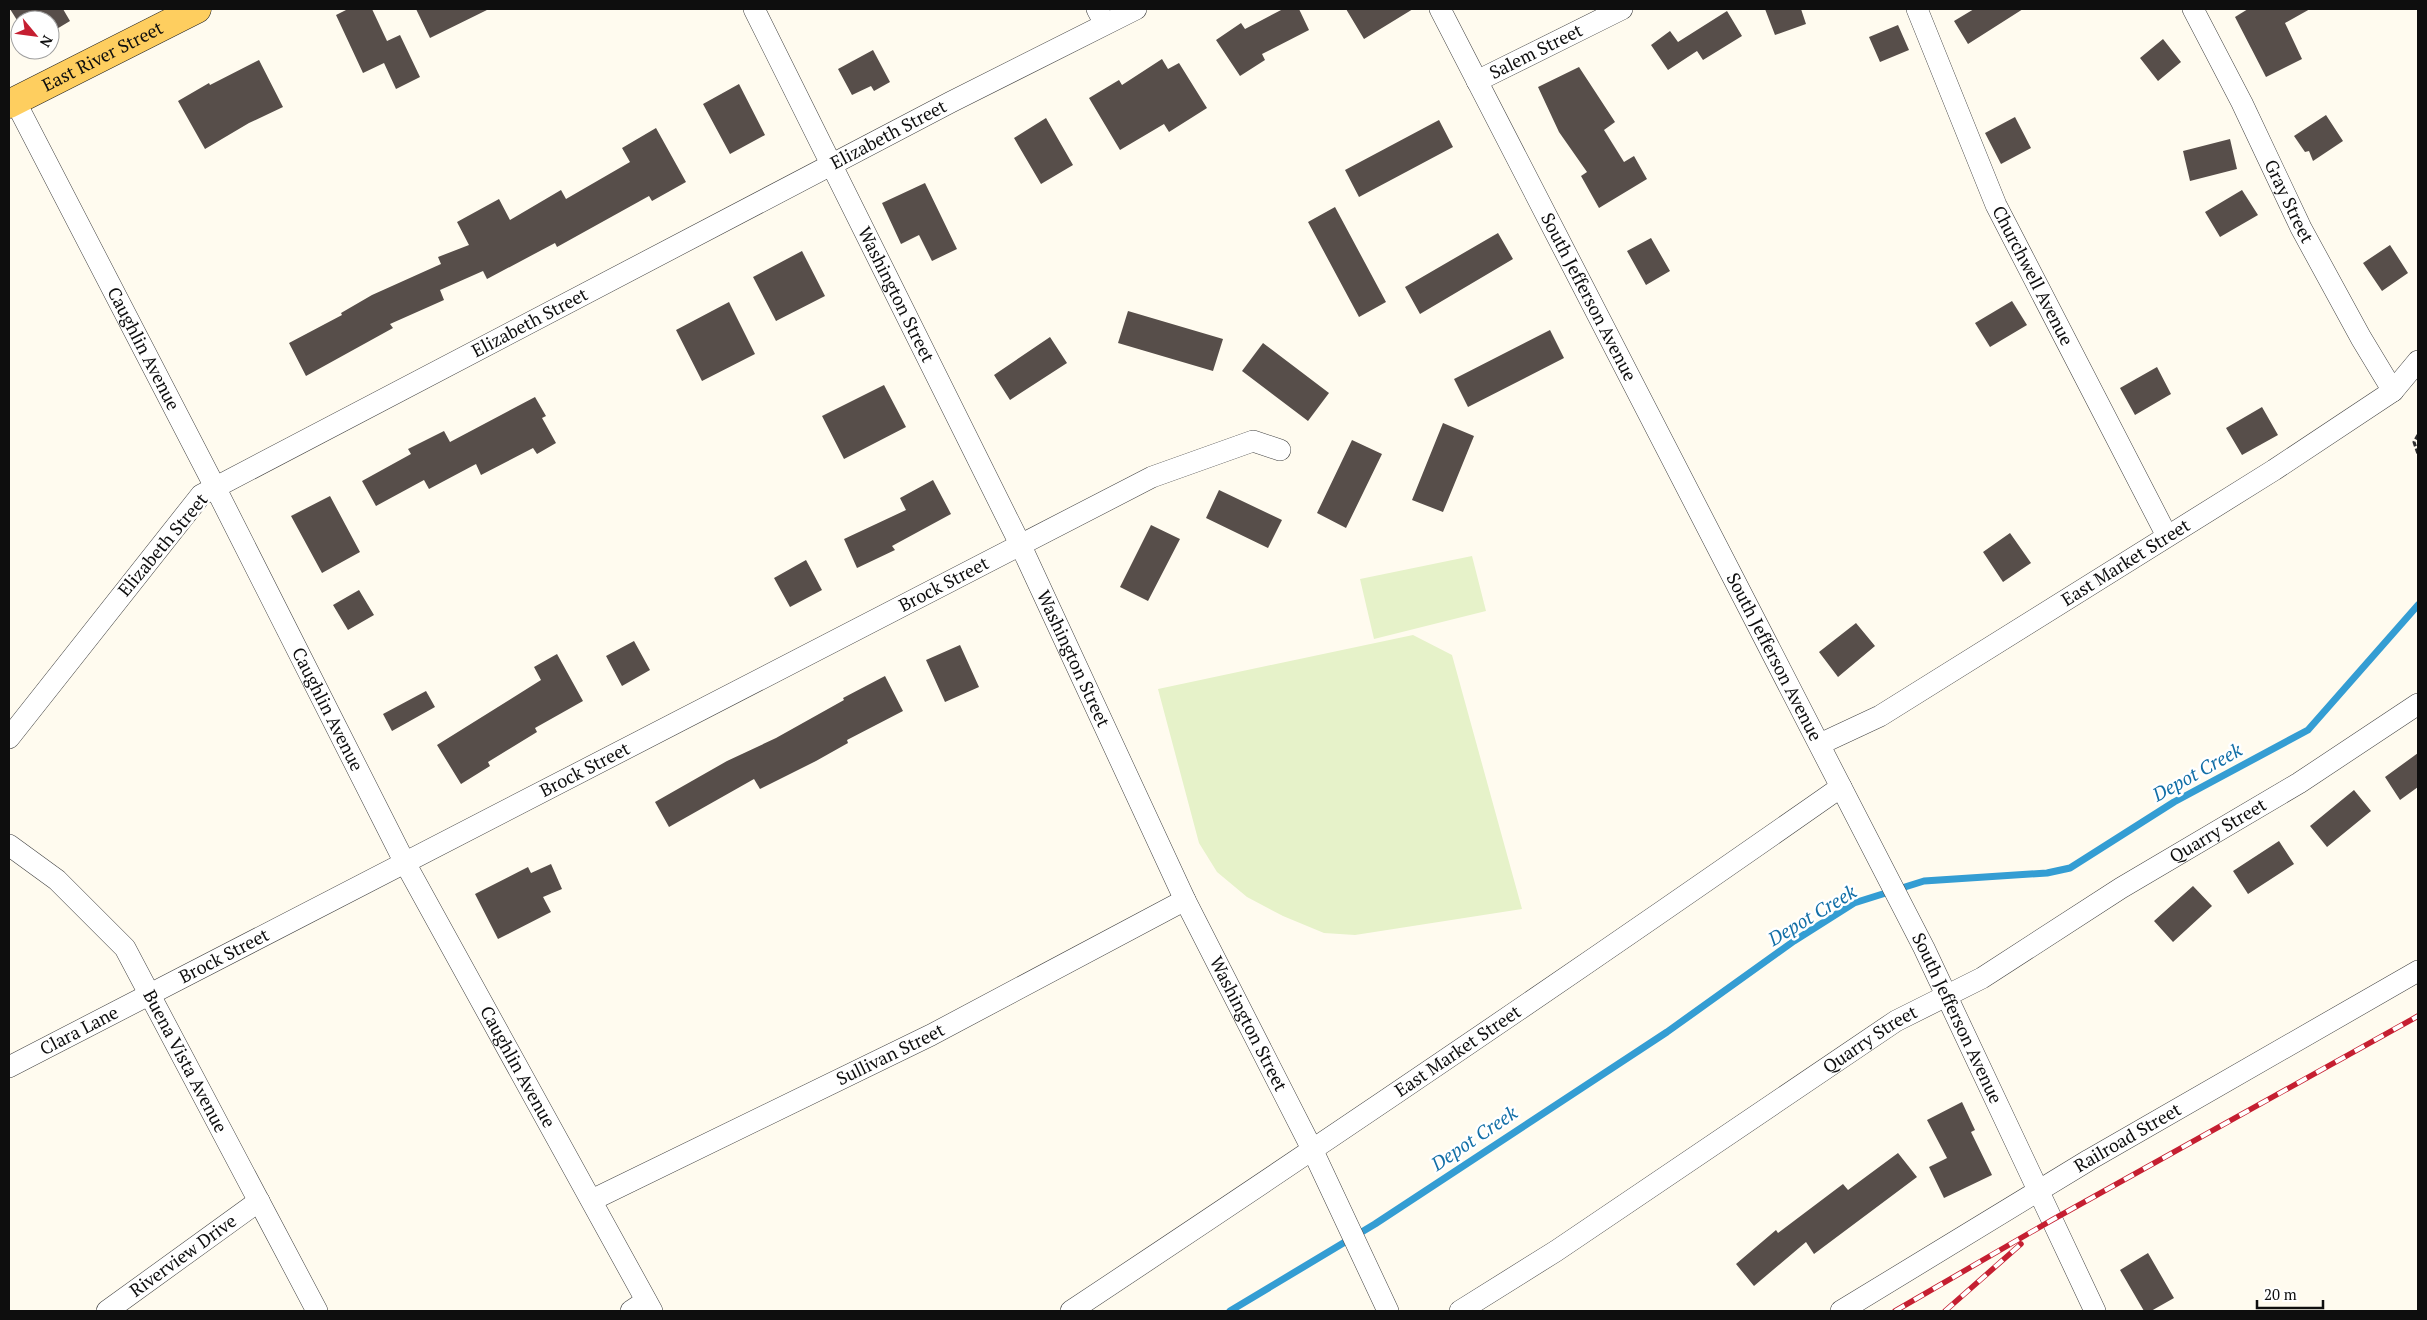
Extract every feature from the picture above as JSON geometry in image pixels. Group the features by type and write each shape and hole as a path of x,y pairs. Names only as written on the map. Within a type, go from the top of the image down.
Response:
{"main road":[{"name":"East River Street","path":"12,103 197,9"}],"street":[{"name":"Washington Street","path":"754,9 1020,544 1185,900 1312,1148 1388,1311"},
{"name":"Elizabeth Street","path":"9,738 201,495 832,166 1101,17 1136,9"},
{"name":"South Jefferson Avenue","path":"1440,9 1890,881 1947,996 2095,1311"},
{"name":"Salem Street","path":"1477,81 1622,9"},
{"name":"Churchwell Avenue","path":"1917,9 1996,205 2167,536"},
{"name":"Gray Street","path":"2193,9 2242,103 2301,228 2361,338 2393,390"},
{"name":"Caughlin Avenue","path":"12,103 215,487 404,862 592,1200 643,1308"},
{"name":"East Market Street","path":"1820,744 1880,716 2274,470 2393,390 2418,361"},
{"name":"Brock Street","path":"150,996 404,862 1020,544 1161,474 1253,440 1280,450"},
{"name":"Quarry Street","path":"1460,1311 1556,1251 1896,1021 1982,978 2121,888 2299,783 2418,704"},
{"name":"East Market Street","path":"1071,1311 1312,1148 1421,1078 1841,787"},
{"name":"Buena Vista Avenue","path":"9,846 57,880 125,948 318,1311"},
{"name":"Sullivan Street","path":"592,1200 931,1035 1185,900"},
{"name":"Railroad Street","path":"1841,1311 2038,1191 2418,971"},
{"name":"Clara Lane","path":"9,1067 150,996"},
{"name":"Riverview Drive","path":"107,1311 259,1201"}],"path":[{"path":"2418,435 2414,442 2418,454"}],"green space":[{"path":"1472,556 1486,611 1374,639 1360,579"},
{"path":"1413,635 1452,655 1522,909 1355,935 1324,933 1283,916 1247,897 1217,872 1199,843 1158,689"}],"building":[{"path":"63,9 70,21 60,27 60,10 11,10"},
{"path":"348,9 372,9 387,41 400,35 420,77 396,89 384,63 363,73 336,15"},
{"path":"416,9 489,9 430,38"},
{"path":"1283,9 1299,9 1309,30 1262,54 1265,60 1240,76 1216,40 1241,23 1245,29"},
{"path":"1346,9 1413,9 1364,39"},
{"path":"1765,9 1801,9 1806,24 1775,35"},
{"path":"1974,9 2023,9 1968,44 1954,21"},
{"path":"2248,9 2310,9 2285,23 2302,59 2266,77 2235,17"},
{"path":"1727,11 1742,36 1703,60 1697,51 1668,70 1651,45 1670,31 1678,42"},
{"path":"1898,25 1909,50 1880,62 1869,37"},
{"path":"2163,39 2181,62 2158,81 2140,58"},
{"path":"873,50 890,82 874,91 871,86 852,95 838,69"},
{"path":"1162,59 1168,69 1179,63 1207,108 1169,132 1164,124 1120,150 1089,98 1119,80 1122,85"},
{"path":"259,60 283,107 249,123 205,149 178,101 209,83 210,85"},
{"path":"1579,67 1615,122 1604,130 1624,162 1634,156 1647,179 1599,208 1581,176 1587,172 1559,132 1538,87"},
{"path":"739,84 765,135 730,154 703,104"},
{"path":"2326,115 2343,141 2313,161 2309,151 2305,152 2294,136"},
{"path":"2015,117 2031,148 2001,164 1985,133"},
{"path":"1046,118 1073,165 1041,184 1014,138"},
{"path":"1439,120 1453,147 1359,197 1345,170"},
{"path":"656,128 686,182 652,201 649,196 557,247 555,243 487,279 483,271 440,290 444,300 390,324 393,328 306,376 289,343 342,315 341,313 372,295 441,264 438,257 469,245 457,222 499,199 510,220 561,190 566,199 630,162 622,148"},
{"path":"2230,139 2237,169 2190,181 2183,151"},
{"path":"925,183 957,249 932,261 919,235 901,244 882,203"},
{"path":"2242,190 2258,215 2220,237 2205,212"},
{"path":"1335,207 1386,302 1359,317 1308,222"},
{"path":"1498,233 1513,259 1420,314 1405,287"},
{"path":"1651,238 1670,271 1646,285 1627,251"},
{"path":"2390,245 2408,273 2382,291 2363,263"},
{"path":"802,251 825,296 776,321 753,277"},
{"path":"2012,301 2027,325 1990,347 1975,323"},
{"path":"729,302 755,354 702,381 676,330"},
{"path":"1128,311 1223,339 1213,371 1118,343"},
{"path":"1550,330 1564,358 1468,407 1454,379"},
{"path":"1050,337 1067,363 1010,400 994,375"},
{"path":"1263,343 1329,393 1308,421 1242,371"},
{"path":"2157,367 2171,394 2135,415 2120,388"},
{"path":"884,385 906,427 844,459 822,416"},
{"path":"535,397 546,416 542,418 556,443 537,454 533,448 481,475 476,464 429,489 424,480 376,506 362,481 411,454 408,449 444,431 450,442"},
{"path":"2262,407 2278,435 2242,455 2226,428"},
{"path":"1443,423 1474,436 1443,512 1412,500"},
{"path":"1352,440 1382,454 1346,528 1317,513"},
{"path":"933,480 951,514 892,546 895,550 857,568 844,539 906,510 900,498"},
{"path":"1219,490 1282,520 1268,548 1206,518"},
{"path":"330,496 360,552 322,573 291,516"},
{"path":"1151,525 1180,539 1148,601 1120,587"},
{"path":"2010,533 2031,563 2003,582 1983,552"},
{"path":"806,560 822,590 790,607 774,578"},
{"path":"359,590 374,615 348,630 333,605"},
{"path":"1856,623 1875,646 1838,677 1819,652"},
{"path":"634,641 650,670 622,686 606,656"},
{"path":"960,645 979,687 945,702 926,660"},
{"path":"557,654 583,701 535,728 537,732 488,762 490,766 461,784 437,745 541,680 534,667"},
{"path":"885,676 903,711 847,740 848,743 816,761 760,789 754,779 669,827 655,802 727,761 776,738 844,700 843,698"},
{"path":"426,691 435,707 392,731 383,714"},
{"path":"2418,753 2418,787 2400,800 2385,777"},
{"path":"2354,790 2371,811 2327,847 2310,826"},
{"path":"2279,841 2294,864 2248,894 2233,871"},
{"path":"551,864 562,889 543,897 551,912 498,939 475,894 528,867 531,873"},
{"path":"2193,886 2212,906 2173,942 2154,921"},
{"path":"1962,1102 1975,1130 1971,1132 1992,1175 1944,1198 1929,1167 1947,1158 1927,1120"},
{"path":"1898,1153 1917,1177 1814,1254 1806,1242 1754,1286 1736,1264 1776,1230 1778,1233 1843,1184 1848,1190"},
{"path":"2148,1253 2174,1298 2151,1311 2144,1311 2120,1270"}],"waterway":[{"name":"Depot Creek","path":"1230,1311 1375,1224 1667,1032 1794,941 1854,903 1924,881 2047,873 2070,868 2174,802 2308,730 2418,605"}],"railway":[{"path":"1895,1311 2052,1220 2418,1016"},
{"path":"1945,1311 2021,1244"}]}
